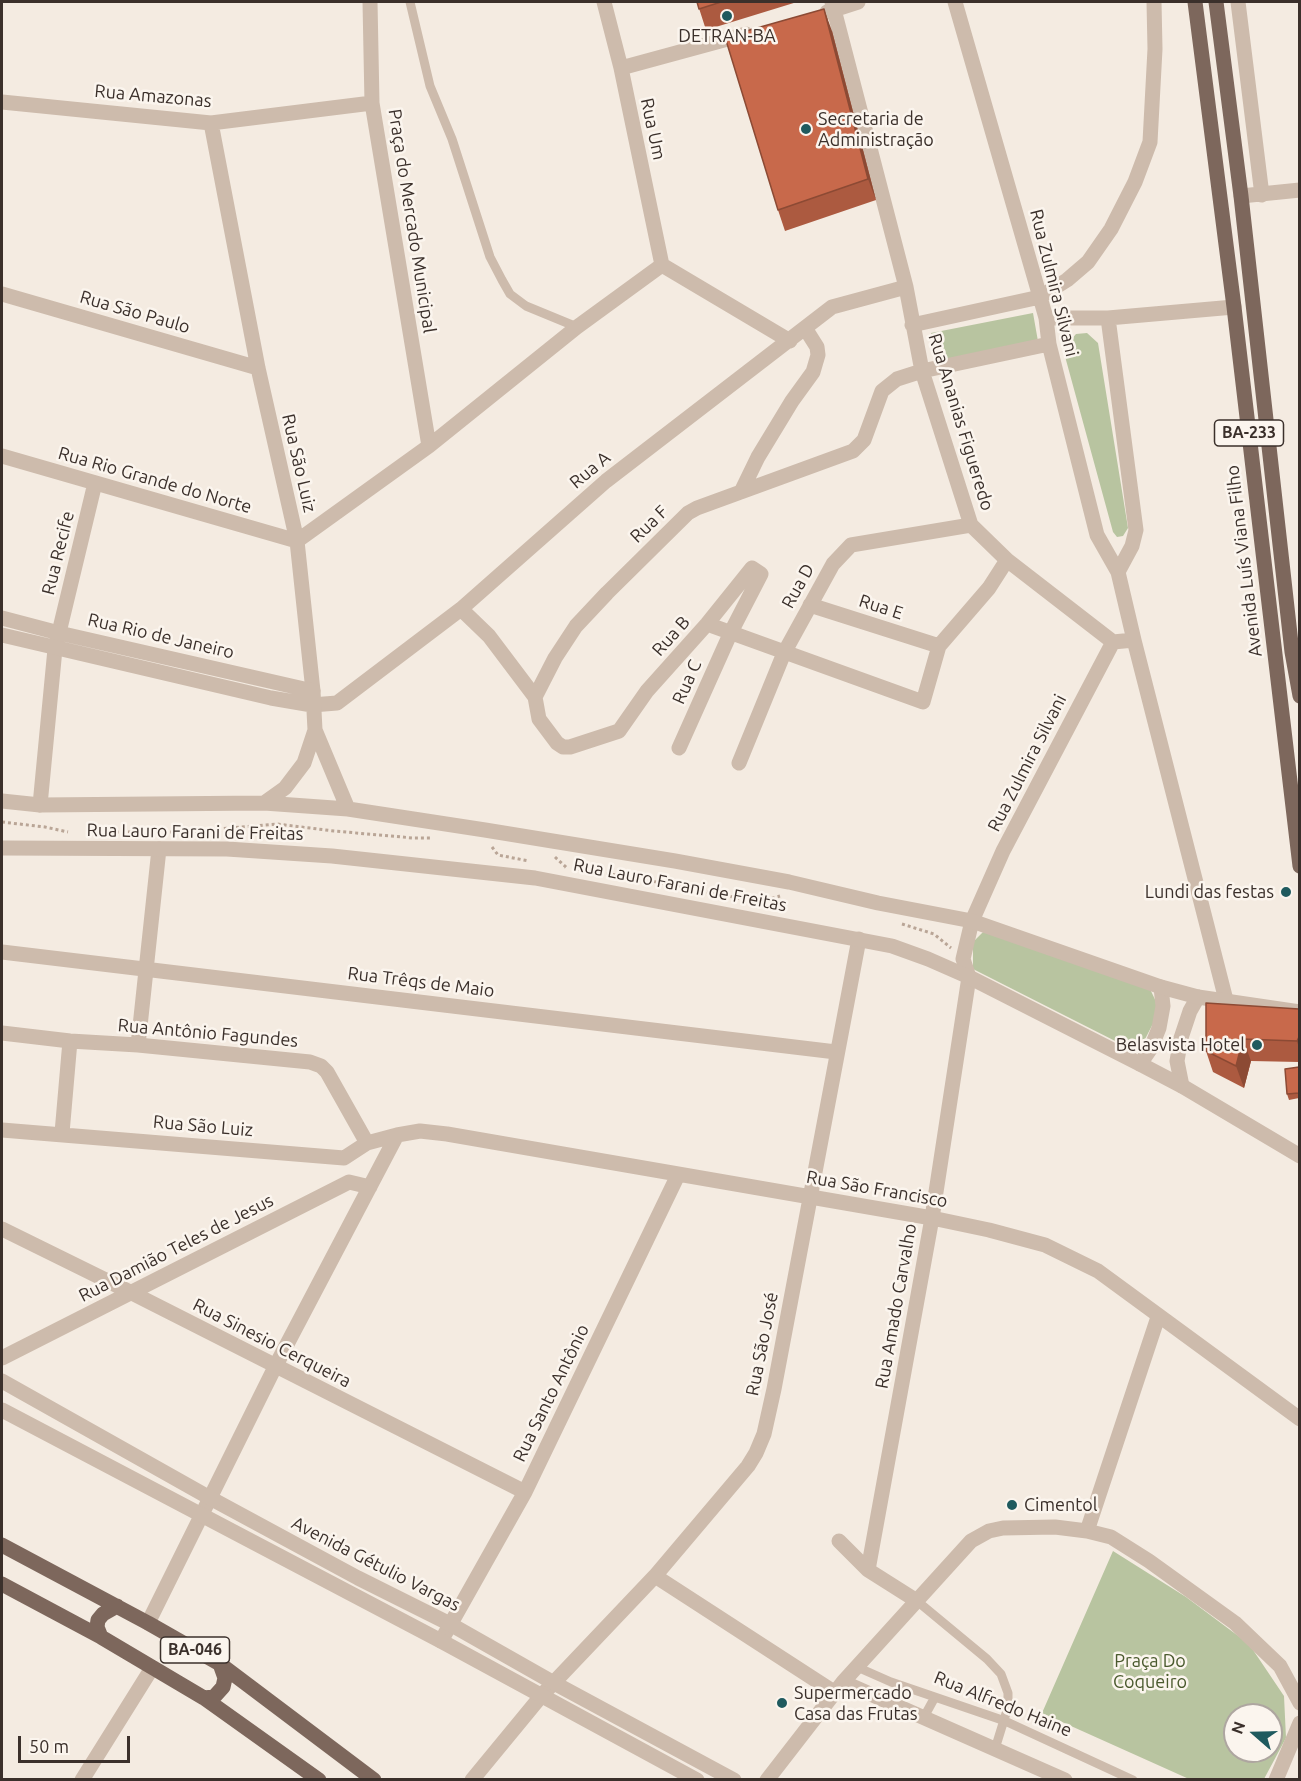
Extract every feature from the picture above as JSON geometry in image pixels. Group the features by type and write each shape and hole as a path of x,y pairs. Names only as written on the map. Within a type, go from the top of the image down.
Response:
{"main road":[{"name":"Avenida Luís Viana Filho","path":"1195,2 1234,307 1299,866"},
{"name":"Avenida Luís Viana Filho","path":"1216,2 1242,196 1296,652 1299,696"},
{"name":"BA-046","path":"2,1545 220,1664 374,1779"},
{"name":"BA-046","path":"2,1584 101,1637 204,1698 319,1779"},
{"path":"101,1637 98,1627 99,1620 103,1614 117,1606"},
{"path":"204,1698 214,1696 223,1687 225,1678 220,1664"}],"street":[{"name":"Praça do Mercado Municipal","path":"370,2 372,103 429,446"},
{"name":"Rua Um","path":"604,2 621,68 662,265"},
{"path":"812,16 833,6 858,2"},
{"name":"Rua Zulmira Silvani","path":"955,2 1046,318 1049,344 1097,536 1118,572 1226,1000"},
{"path":"912,325 1040,297 1067,280 1088,262 1111,229 1136,182 1150,142 1155,49 1154,2"},
{"path":"1238,2 1262,195"},
{"name":"Rua Ananias Figueredo","path":"833,6 906,287 922,371 971,525 1007,560 1113,642"},
{"path":"621,68 756,31"},
{"name":"Rua Amazonas","path":"2,102 211,123 372,103"},
{"name":"Rua São Luiz","path":"211,123 258,368 297,541 315,730 348,809"},
{"path":"1242,196 1299,190"},
{"path":"297,541 429,446 577,327 662,265 790,341"},
{"name":"Rua A","path":"313,698 337,703 461,609 606,481 832,307 906,287"},
{"name":"Rua São Paulo","path":"2,294 258,368"},
{"path":"1046,318 1108,318 1234,307"},
{"path":"1108,318 1136,530 1132,546 1118,572"},
{"path":"741,492 792,401 813,372 818,355 817,347 805,328"},
{"name":"Rua F","path":"535,697 576,626 688,513 853,451 864,440 884,389 897,379 922,371 1049,344"},
{"name":"Rua Rio Grande do Norte","path":"2,456 297,541"},
{"name":"Rua Recife","path":"40,805 55,649 95,483"},
{"name":"Rua D","path":"739,763 784,653 833,564 851,545 971,525"},
{"path":"708,624 923,702 939,646 989,588 1007,560"},
{"name":"Rua B","path":"535,697 539,719 557,743 563,747 570,747 619,731 647,692 708,624 752,568"},
{"name":"Rua C","path":"679,747 731,632 761,574 752,568"},
{"name":"Rua E","path":"810,605 939,646"},
{"path":"461,609 489,636 535,697"},
{"name":"Rua Rio de Janeiro","path":"2,618 313,698"},
{"name":"Rua Rio de Janeiro","path":"2,635 271,698 313,698"},
{"path":"1113,642 1134,640"},
{"name":"Rua Zulmira Silvani","path":"963,958 972,921 1008,842 1113,642"},
{"path":"264,803 285,788 304,763 315,730"},
{"name":"Rua Lauro Farani de Freitas","path":"4,804 264,803 348,809 675,861 789,882 878,903 972,921 1161,987 1198,997 1299,1012"},
{"name":"Rua Lauro Farani de Freitas","path":"3,846 227,849 308,854 535,878 892,946 969,977 1140,1064 1182,1086 1299,1156"},
{"path":"138,1045 159,849"},
{"name":"Rua São José","path":"542,1695 655,1576 748,1466 764,1434 859,939"},
{"name":"Rua Trêqs de Maio","path":"2,952 836,1052"},
{"path":"963,958 969,977"},
{"name":"Rua Amado Carvalho","path":"868,1570 932,1218 969,977"},
{"path":"1140,1064 1151,1048 1159,1028 1163,1006 1161,987"},
{"path":"1182,1086 1177,1061 1190,1011 1198,997"},
{"name":"Rua Antônio Fagundes","path":"2,1033 70,1041 293,1059 321,1066 329,1075 367,1143"},
{"path":"62,1133 70,1041"},
{"name":"Rua São Luiz","path":"2,1130 62,1133 344,1158"},
{"name":"Rua São Francisco","path":"397,1135 420,1131 447,1134 932,1218 1045,1245 1098,1271 1299,1419"},
{"path":"370,1187 349,1182 344,1158 367,1143 397,1135"},
{"path":"148,1623 275,1367 397,1135"},
{"name":"Rua Santo Antônio","path":"441,1641 525,1492 678,1175"},
{"name":"Rua Damião Teles de Jesus","path":"2,1358 349,1182"},
{"name":"Rua Sinesio Cerqueira","path":"2,1229 525,1492"},
{"path":"1087,1531 1158,1317"},
{"name":"Avenida Gétulio Vargas","path":"2,1381 210,1498 358,1578 450,1624 554,1683 734,1779"},
{"path":"2,1410 441,1641 697,1779"},
{"path":"767,1779 839,1687 971,1541 989,1531 1003,1528 1055,1527 1111,1537 1149,1561 1235,1623 1280,1666 1299,1703"},
{"path":"839,1540 868,1570 917,1601"},
{"path":"655,1576 839,1687 924,1718 1065,1779"},
{"path":"350,1595 358,1578"},
{"path":"82,1779 152,1668"},
{"path":"472,1779 542,1695"},
{"path":"615,1735 622,1720"},
{"path":"1276,1779 1299,1723"}],"lane":[{"path":"410,2 430,86 452,139 490,257 510,294 526,306 577,327"},
{"path":"917,1601 987,1659 1001,1674 1008,1693 1005,1721 996,1749"},
{"name":"Rua Alfredo Haine","path":"857,1667 1005,1721 1132,1779"},
{"path":"924,1718 935,1697"}],"path":[{"path":"2,822 72,833"},
{"path":"104,833 184,832 277,824 413,838 435,838"},
{"path":"567,868 636,878 743,899 763,901 788,894"},
{"path":"896,922 934,934 963,958"}],"green space":[{"path":"1033,313 1039,347 938,367 931,333"},
{"path":"1087,333 1098,343 1128,528 1123,536 1117,537 1113,532 1063,349 1076,334"},
{"path":"984,931 1150,989 1160,1010 1143,1043 1129,1048 973,969 973,942"},
{"name":"Praça Do Coqueiro","path":"1113,1551 1186,1597 1249,1644 1284,1696 1286,1738 1283,1744 1283,1703 1223,1703 1223,1763 1273,1763 1264,1779 1189,1779 1042,1713"}],"building":[{"path":"697,2 721,2 699,9"},
{"name":"Secretaria de Administração","path":"824,9 868,179 778,210 725,37"},
{"path":"1206,1003 1299,1009 1299,1037 1297,1041 1243,1039 1236,1066 1206,1051"},
{"path":"1299,1067 1299,1093 1287,1094 1285,1069"}],"place":[{"name":"DETRAN-BA","path":"727,16"},
{"name":"Secretaria de Administração","path":"806,129"},
{"name":"Lundi das festas","path":"1286,892"},
{"name":"Belasvista Hotel","path":"1257,1045"},
{"name":"Cimentol","path":"1012,1505"},
{"name":"Supermercado Casa das Frutas","path":"782,1703"}]}
